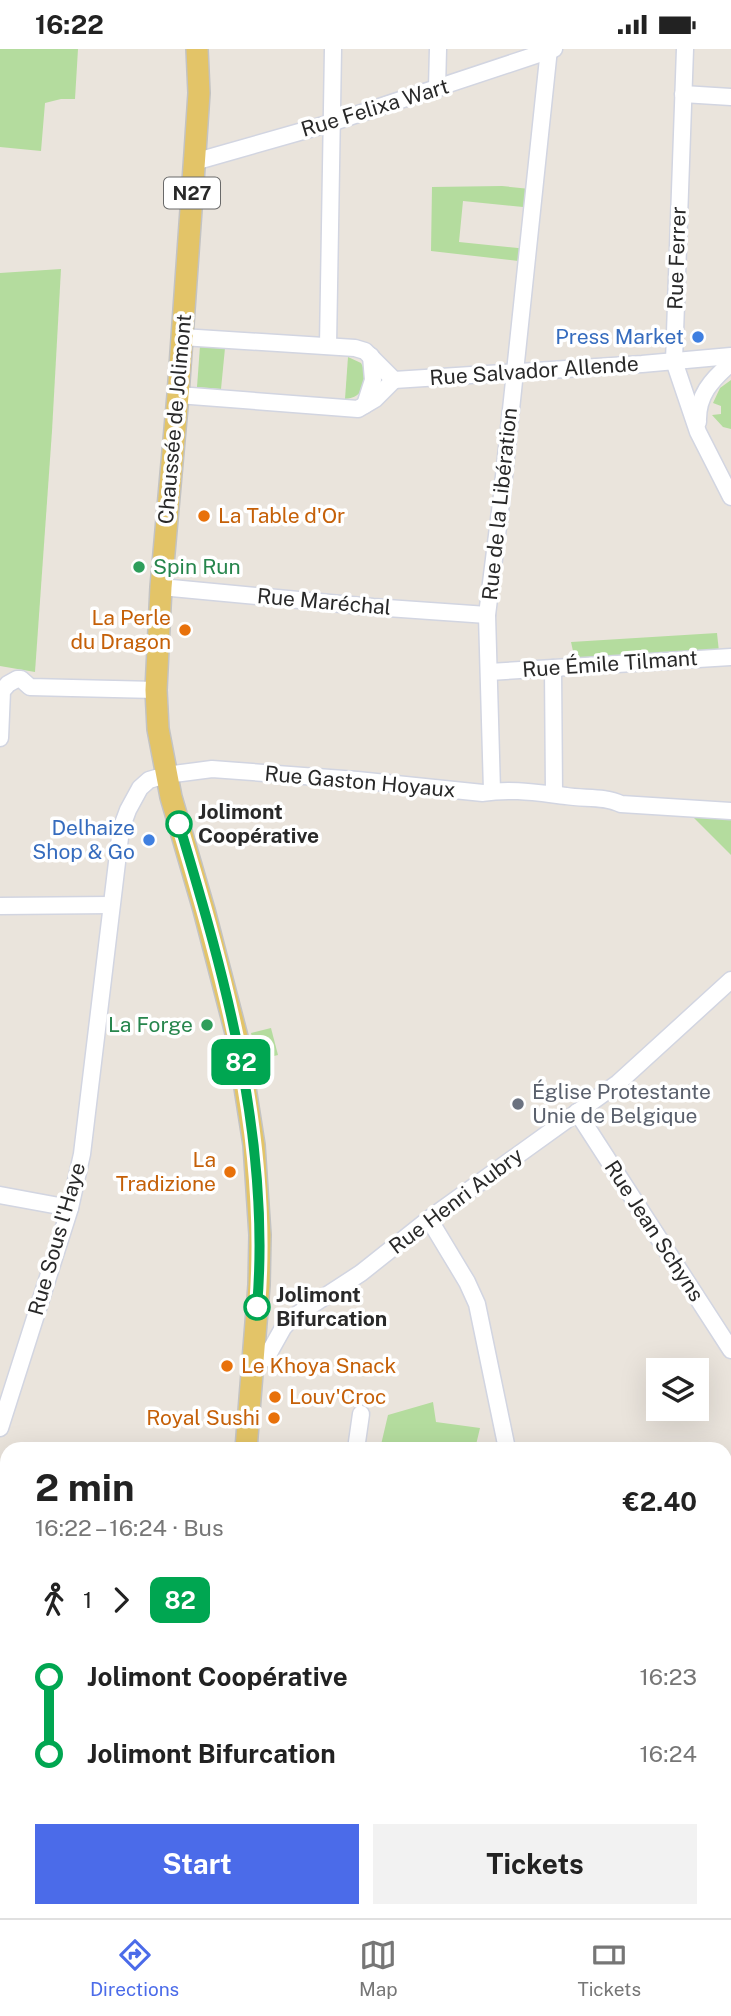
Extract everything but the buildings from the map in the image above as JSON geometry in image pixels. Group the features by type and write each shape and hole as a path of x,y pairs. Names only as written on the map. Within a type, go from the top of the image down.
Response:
{"main road":[{"name":"Chaussée de Jolimont","path":"197,49 199,93 178,395 161,587 156,690 158,729 166,775 237,1037 252,1133 260,1235 259,1285 247,1442"}],"street":[{"path":"328,346 333,49"},
{"path":"437,89 438,49"},
{"name":"Rue Ferrer","path":"685,49 674,361 698,432 731,497"},
{"name":"Rue Felixa Wart","path":"194,162 331,123 551,50"},
{"name":"Rue de la Libération","path":"492,791 487,615 551,50"},
{"path":"683,94 731,97"},
{"path":"178,395 358,409 374,399 394,380 365,351 355,348 182,337"},
{"path":"365,405 373,380 371,356"},
{"name":"Rue Salvador Allende","path":"394,380 731,356"},
{"path":"698,432 698,407 701,399 715,378 731,363"},
{"name":"Rue Maréchal","path":"161,587 487,615"},
{"name":"Rue Émile Tilmant","path":"489,672 731,657"},
{"path":"553,668 554,793"},
{"path":"0,738 2,691 17,679 30,687 156,690"},
{"name":"Rue Gaston Hoyaux","path":"166,775 212,769 483,793 554,793 614,800 621,804 731,811"},
{"name":"Rue Sous l'Haye","path":"0,1428 70,1208 82,1154 121,829 140,788 149,780 166,775"},
{"path":"0,905 111,905"},
{"name":"Rue Henri Aubry","path":"252,1371 269,1353 292,1318 361,1272 429,1219 618,1083 731,980"},
{"name":"Rue Jean Schyns","path":"577,1112 731,1350"},
{"path":"0,1195 70,1208"},
{"path":"429,1219 473,1293 505,1442"},
{"path":"357,1442 361,1414"}],"green space":[{"path":"0,49 78,49 75,99 45,103 41,151 0,147"},
{"path":"502,186 530,189 533,208 463,201 459,242 528,249 527,262 431,251 432,187"},
{"path":"61,269 35,672 0,666 0,273"},
{"path":"200,346 225,348 221,389 197,387"},
{"path":"348,357 361,363 365,381 357,395 345,399"},
{"path":"731,380 731,429 723,427 712,415 721,414 721,406 713,403 720,388"},
{"path":"717,633 719,652 575,660 571,642"},
{"path":"691,815 731,815 731,855"},
{"path":"271,1028 278,1055 258,1060 251,1033"},
{"path":"433,1402 436,1422 480,1428 477,1442 382,1442 388,1415"}],"bus line":[{"name":"82","path":"179,824 237,1037 254,1145 257,1185 260,1235 257,1307"}],"place":[{"name":"Press Market","path":"698,337"},
{"name":"La Table d'Or","path":"204,516"},
{"name":"Spin Run","path":"139,567"},
{"name":"La Perle du Dragon","path":"185,630"},
{"name":"Jolimont Coopérative","path":"179,824"},
{"name":"Delhaize Shop & Go","path":"149,840"},
{"name":"La Forge","path":"207,1025"},
{"name":"Église Protestante Unie de Belgique","path":"518,1104"},
{"name":"La Tradizione","path":"230,1172"},
{"name":"Jolimont Bifurcation","path":"257,1307"},
{"name":"Le Khoya Snack","path":"227,1366"},
{"name":"Louv'Croc","path":"275,1397"},
{"name":"Royal Sushi","path":"274,1418"}]}
